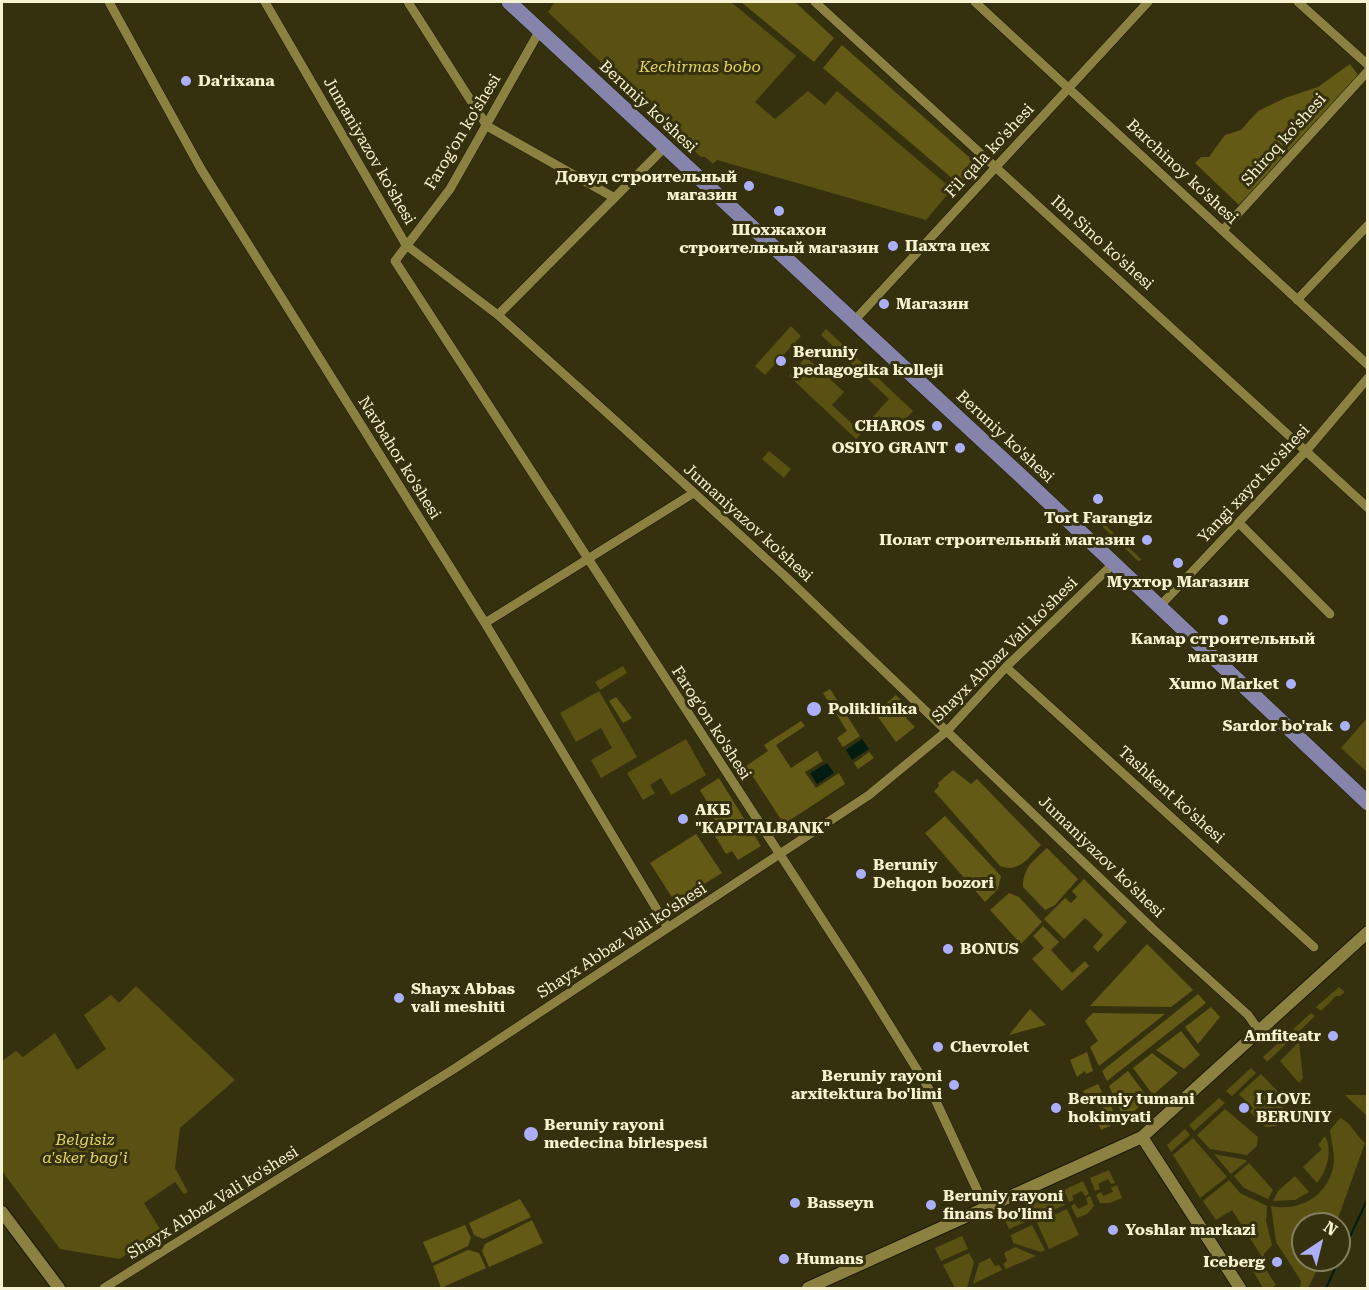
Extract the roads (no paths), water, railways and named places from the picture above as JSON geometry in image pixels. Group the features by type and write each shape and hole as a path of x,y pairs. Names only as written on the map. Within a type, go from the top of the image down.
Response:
{"main road":[{"name":"Beruniy ko'shesi","path":"509,2 1114,563 1368,803"}],"street":[{"name":"Navbahor ko'shesi","path":"109,2 201,169 484,623 668,928"},
{"name":"Jumaniyazov ko'shesi","path":"265,2 406,245 498,315 948,730 1153,928 1248,1015 1260,1032"},
{"path":"408,2 487,126 613,198"},
{"name":"Ibn Sino ko'shesi","path":"815,2 1368,507"},
{"name":"Barchinoy ko'shesi","path":"975,2 1368,365"},
{"name":"Fil qala ko'shesi","path":"854,321 1147,2"},
{"path":"1298,2 1368,65"},
{"name":"Farog'on ko'shesi","path":"540,30 450,189 395,261 934,1097 986,1209"},
{"name":"Shiroq ko'shesi","path":"1223,230 1368,71"},
{"path":"498,315 665,147"},
{"path":"1298,300 1368,225"},
{"name":"Yangi xayot ko'shesi","path":"1159,607 1306,451 1368,378"},
{"path":"484,623 692,494"},
{"path":"1239,523 1330,614"},
{"name":"Shayx Abbaz Vali ko'shesi","path":"104,1288 450,1072 780,856 868,795 948,730 1006,667 1114,563"},
{"name":"Tashkent ko'shesi","path":"1006,667 1314,947"},
{"path":"808,1288 1142,1137 1368,932"},
{"path":"1142,1137 1240,1288"},
{"path":"2,1212 59,1288"}],"waterway":[{"path":"1326,1288 1368,1198"}],"place":[{"name":"Da'rixana","path":"186,81"},
{"name":"Довуд строительный магазин","path":"749,186"},
{"name":"Шохжахон строительный магазин","path":"779,211"},
{"name":"Пахта цех","path":"893,246"},
{"name":"Магазин","path":"884,304"},
{"name":"Beruniy pedagogika kolleji","path":"781,361"},
{"name":"CHAROS","path":"937,426"},
{"name":"OSIYO GRANT","path":"960,448"},
{"name":"Tort Farangiz","path":"1098,499"},
{"name":"Полат строительный магазин","path":"1147,540"},
{"name":"Мухтор Магазин","path":"1178,563"},
{"name":"Камар строительный магазин","path":"1223,620"},
{"name":"Xumo Market","path":"1291,684"},
{"name":"Poliklinika","path":"814,709"},
{"name":"Sardor bo'rak","path":"1345,726"},
{"name":"АКБ \"KAPITALBANK\"","path":"683,819"},
{"name":"Beruniy Dehqon bozori","path":"861,874"},
{"name":"BONUS","path":"948,949"},
{"name":"Shayx Abbas vali meshiti","path":"399,998"},
{"name":"Amfiteatr","path":"1333,1036"},
{"name":"Chevrolet","path":"938,1047"},
{"name":"Beruniy rayoni arxitektura bo'limi","path":"954,1085"},
{"name":"Beruniy tumani hokimyati","path":"1056,1108"},
{"name":"I LOVE BERUNIY","path":"1244,1108"},
{"name":"Beruniy rayoni medecina birlespesi","path":"531,1134"},
{"name":"Basseyn","path":"795,1203"},
{"name":"Beruniy rayoni finans bo'limi","path":"931,1205"},
{"name":"Yoshlar markazi","path":"1113,1230"},
{"name":"Humans","path":"784,1259"},
{"name":"Iceberg","path":"1277,1262"}],"park label":[{"name":"Kechirmas bobo","path":"700,67"},
{"name":"Belgisiz a'sker bag'i","path":"85,1149"}]}
